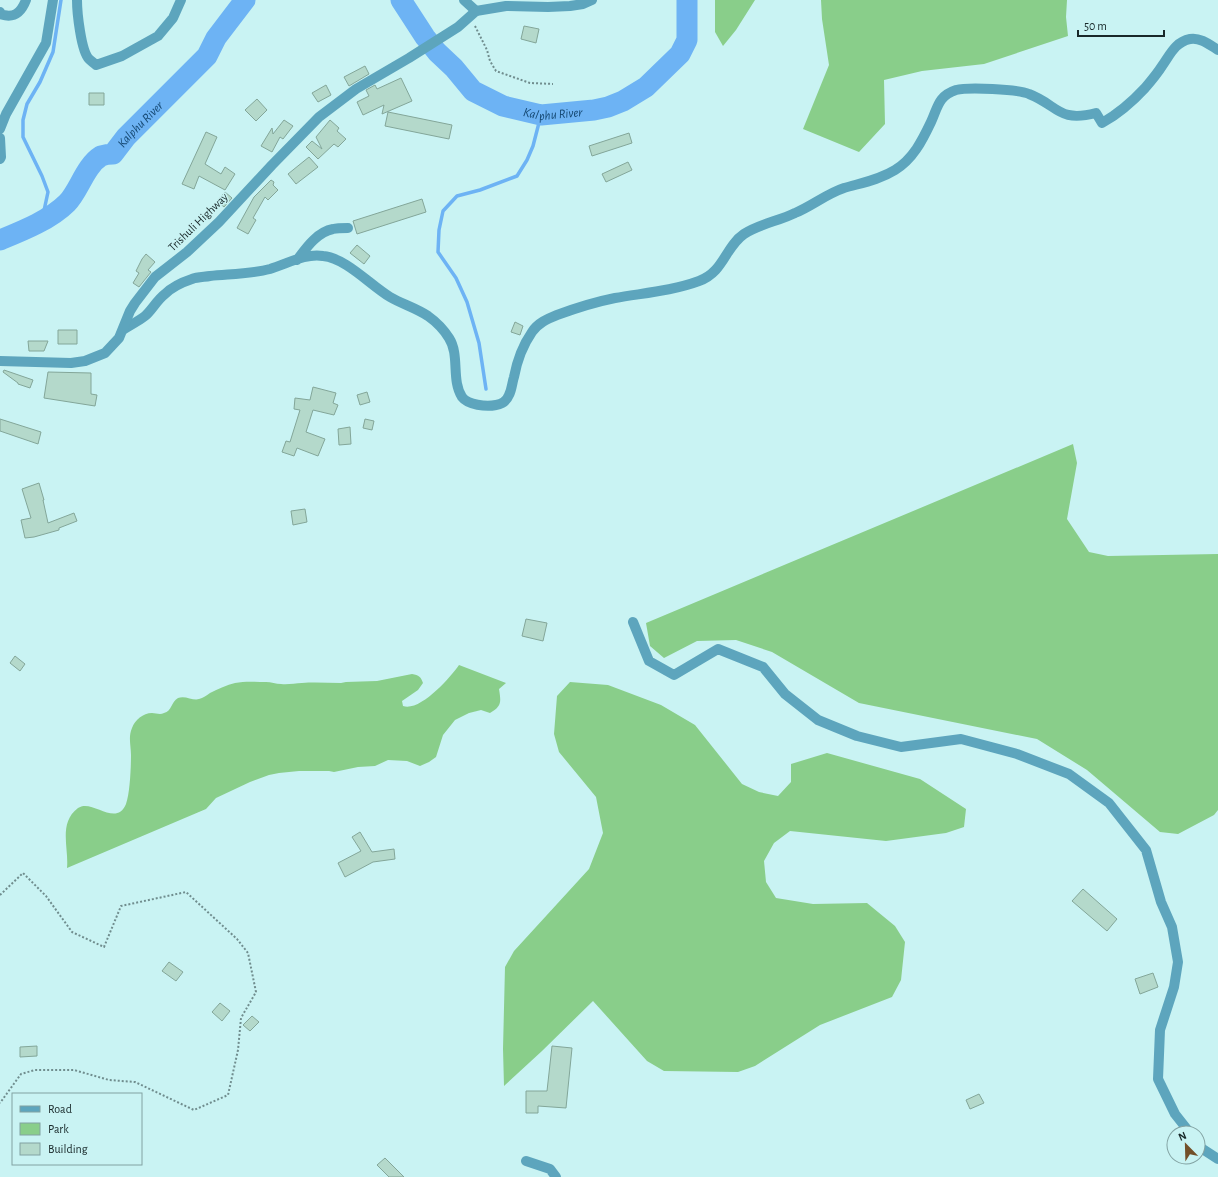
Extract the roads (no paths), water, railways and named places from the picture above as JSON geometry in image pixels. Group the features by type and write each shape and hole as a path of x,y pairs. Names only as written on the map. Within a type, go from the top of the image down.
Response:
{"street":[{"path":"0,12 0,14 9,17 16,14 26,0"},
{"path":"0,129 6,114 46,43 53,0"},
{"path":"77,0 77,11 84,51 88,59 96,65 122,56 158,36 173,18 181,0"},
{"path":"464,0 476,11 506,6 570,6 583,4 592,0"},
{"name":"Trishuli Highway","path":"0,361 59,363 85,361 105,353 120,338 135,303 155,277 187,252 219,222 319,117 356,89 458,27 476,11"},
{"path":"124,329 144,317 166,292 194,278 267,270 311,256 321,255 334,258 391,298 430,317 445,332 451,341 458,385 462,397 469,403 489,406 498,405 509,396 521,353 532,332 542,322 559,314 594,303 672,289 705,279 717,269 737,240 748,232 793,214 835,191 875,180 900,167 909,160 915,152 930,125 939,102 952,92 972,88 1022,92 1033,96 1064,115 1082,116 1096,114 1102,123 1113,117 1144,89 1163,65 1172,49 1181,42 1191,39 1201,40 1218,50"},
{"path":"0,138 0,159"},
{"path":"297,260 315,239 325,232 333,229 348,228"},
{"path":"633,622 649,661 674,675 718,649 763,667 785,694 818,720 857,736 901,747 962,739 1017,754 1069,774 1109,803 1146,850 1161,902 1172,927 1178,962 1174,987 1160,1030 1158,1079 1175,1114 1184,1125"},
{"path":"1206,1151 1218,1159"},
{"path":"526,1161 550,1170 556,1177"}],"waterway":[{"path":"42,220 48,192 23,137 23,120 27,104 40,82 53,52 61,0"},
{"name":"Kalphu River","path":"0,240 44,220 67,203 95,160 101,156 113,154 126,137 207,56 216,38 245,0"},
{"name":"Kalphu River","path":"401,0 425,37 473,91 503,106 541,115 594,110 608,107 623,101 646,87 680,54 687,40 687,0"},
{"path":"486,389 479,343 467,302 456,278 438,252 439,230 443,211 457,196 480,190 517,176 527,160 533,146 541,115"}]}
